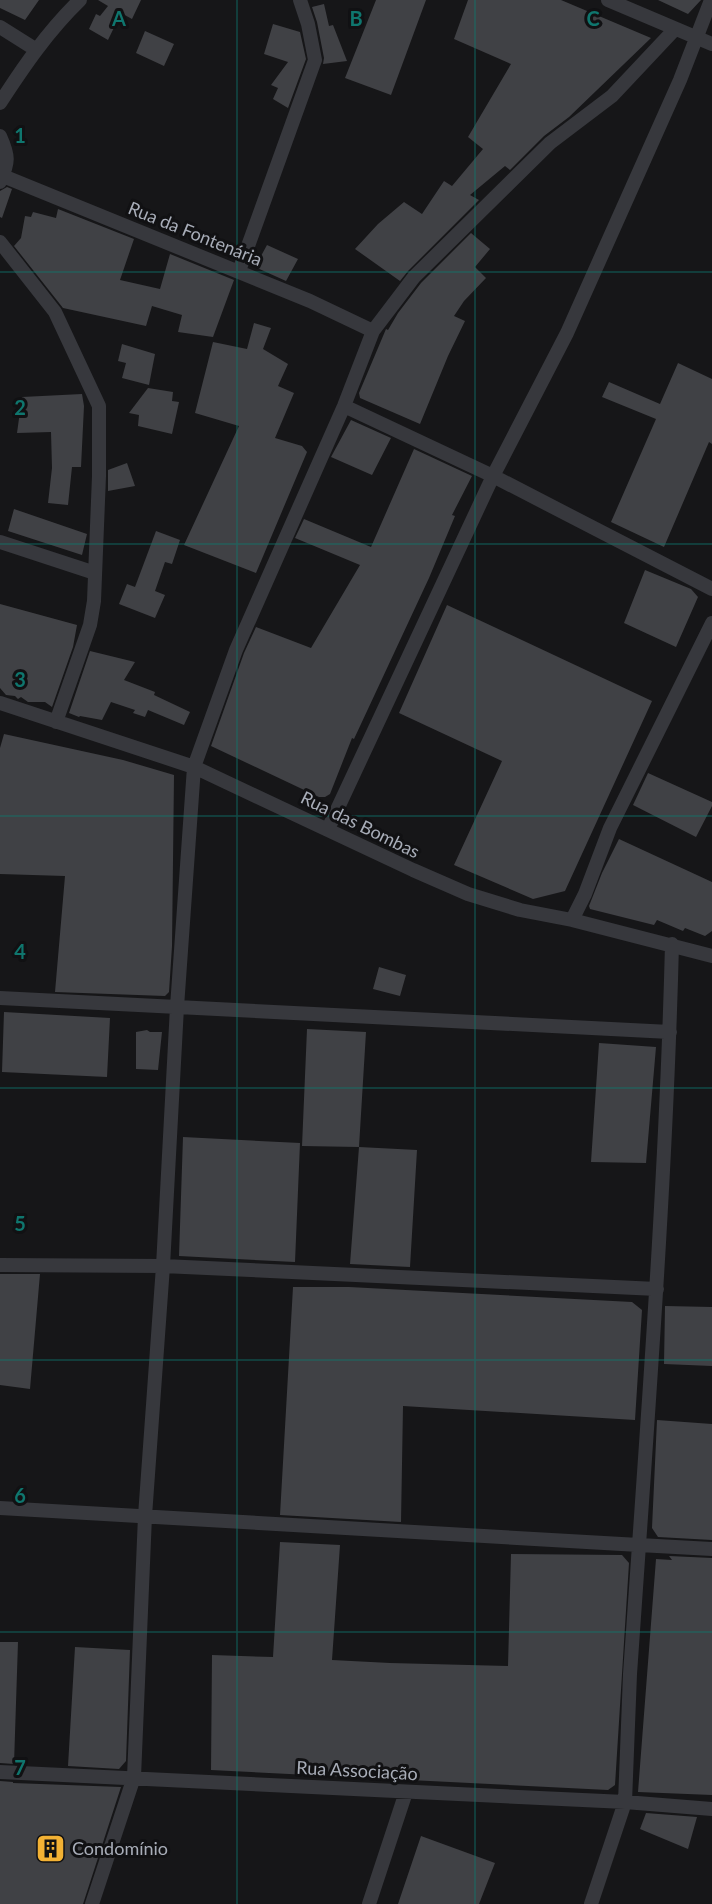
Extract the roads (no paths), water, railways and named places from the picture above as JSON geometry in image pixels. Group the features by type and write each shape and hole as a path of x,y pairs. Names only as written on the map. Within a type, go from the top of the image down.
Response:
{"street":[{"path":"0,103 35,49 57,21 80,0"},
{"path":"238,271 315,60 308,24 300,0"},
{"path":"608,0 712,44"},
{"path":"328,829 493,476 567,333 698,38 711,0"},
{"path":"0,27 35,49"},
{"path":"92,1904 134,1777 145,1516 194,767 236,650 344,406 372,331 414,277 550,143 612,96 675,29"},
{"path":"0,136 8,155 7,166 1,179"},
{"name":"Rua da Fontenária","path":"1,179 238,271 310,301 372,331"},
{"path":"0,242 55,312 99,406 96,573 90,626 56,722"},
{"path":"344,406 493,476 712,589"},
{"path":"0,542 96,573"},
{"path":"572,920 585,894 610,828 712,623"},
{"name":"Rua das Bombas","path":"0,703 194,767 468,894 520,910 572,920 712,956"},
{"path":"591,1904 625,1802 630,1674 657,1290 670,1032 672,944"},
{"path":"0,998 670,1032"},
{"path":"0,1265 163,1266 657,1290"},
{"path":"0,1508 712,1549"},
{"name":"Rua Associação","path":"0,1772 625,1802 712,1809"},
{"path":"369,1904 406,1792"}],"place":[{"name":"Condomínio","path":"51,1849"}]}
